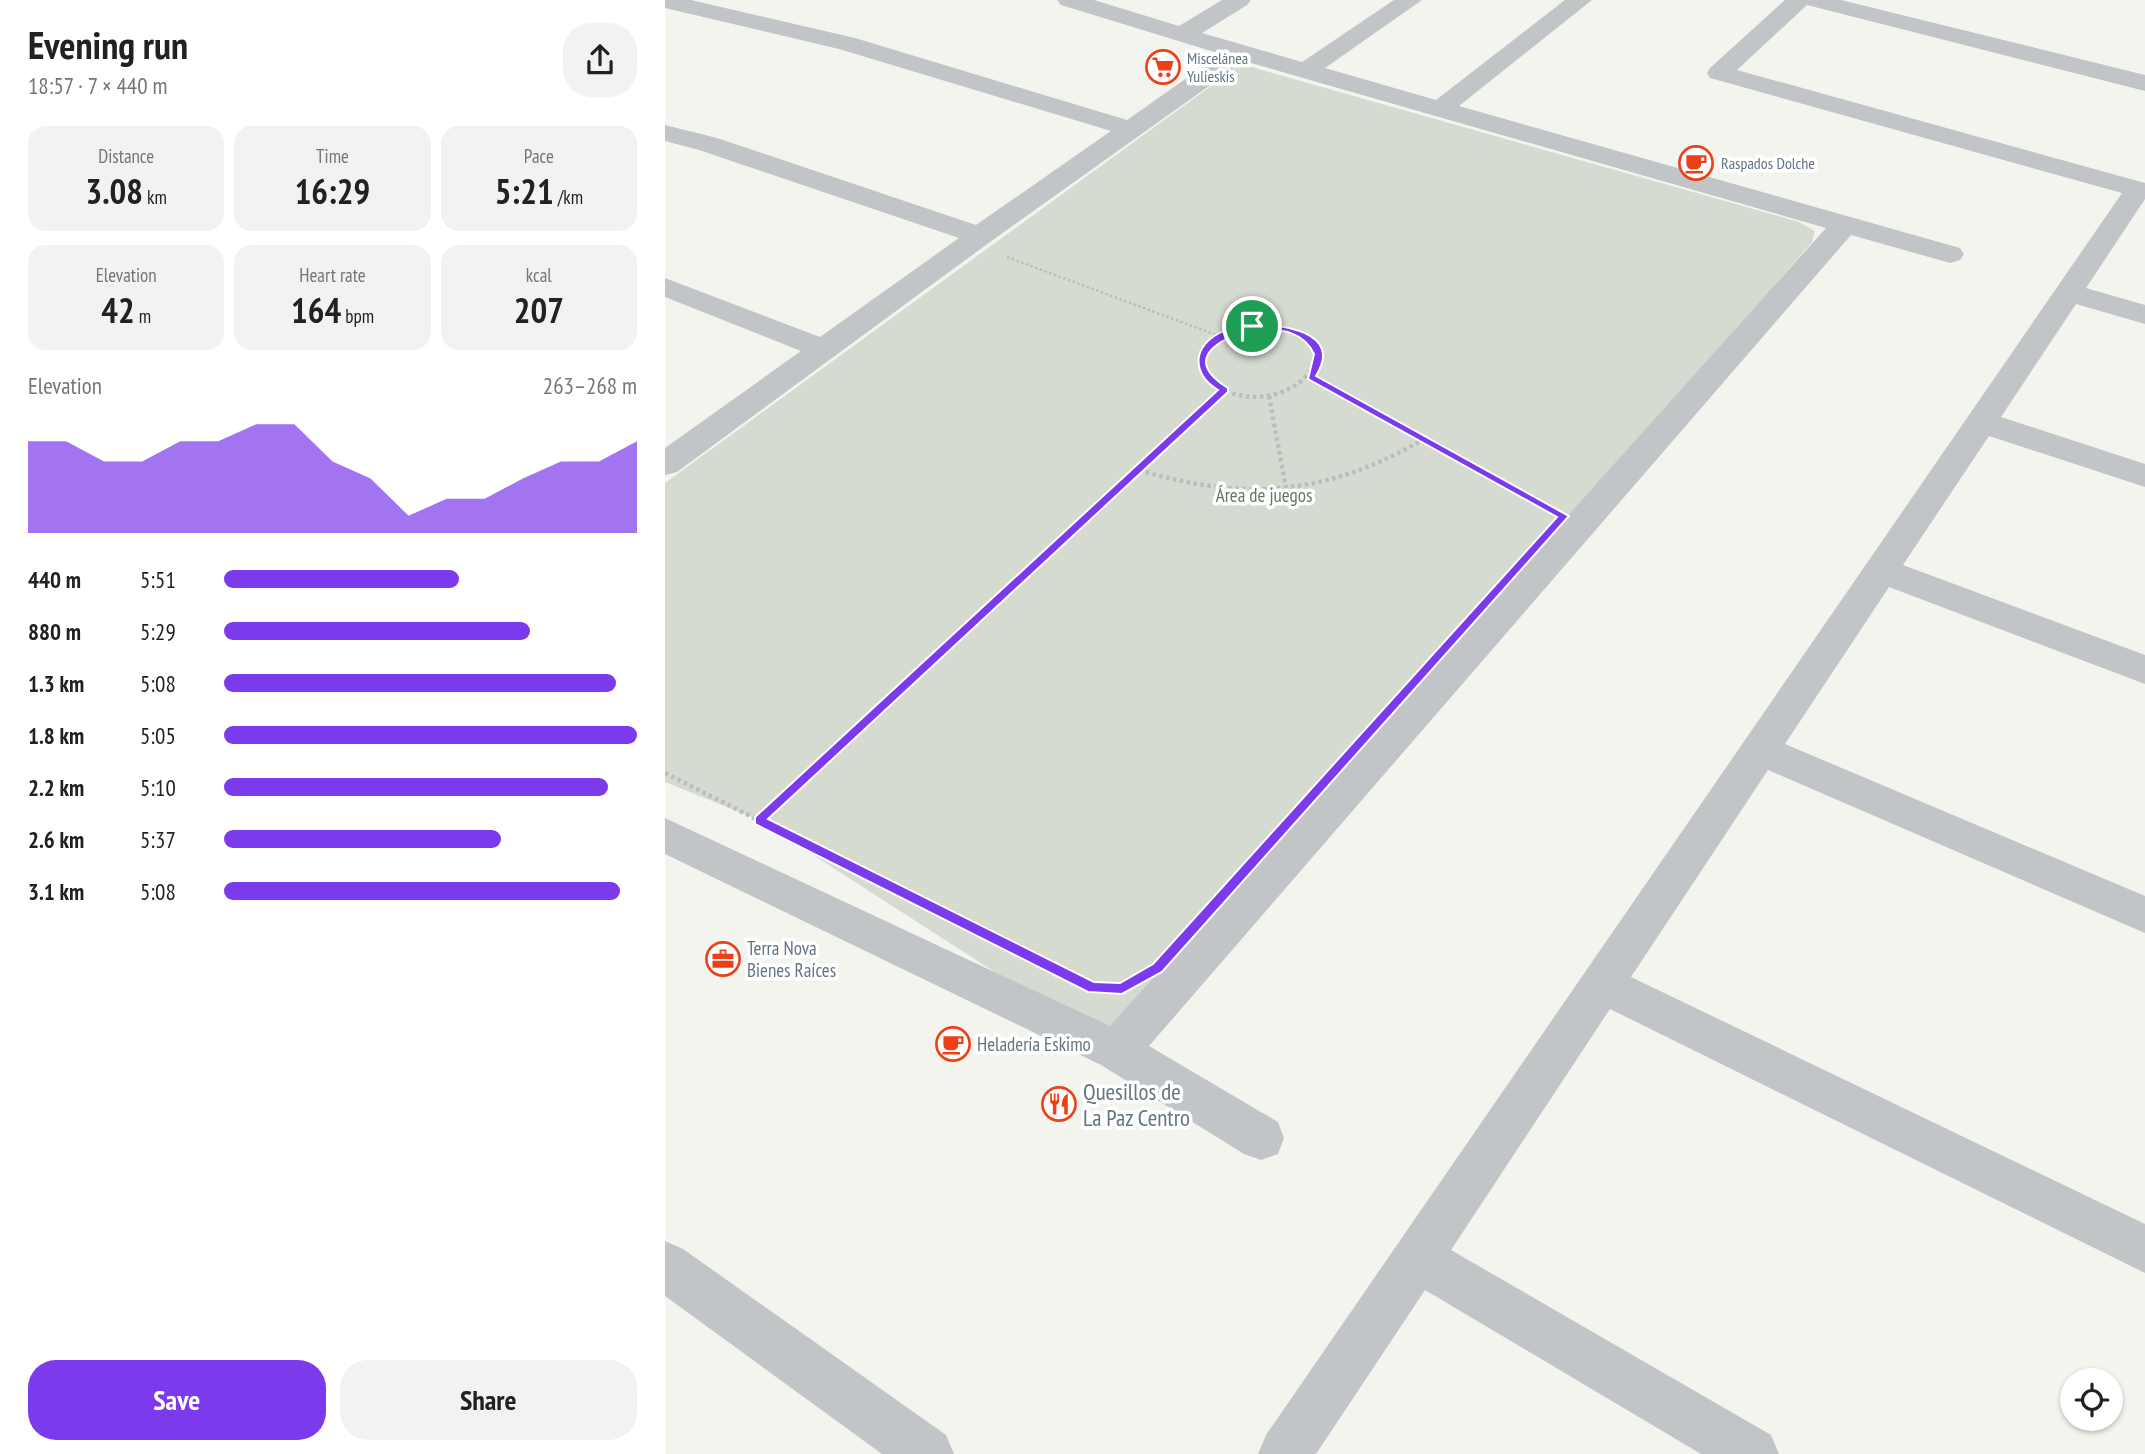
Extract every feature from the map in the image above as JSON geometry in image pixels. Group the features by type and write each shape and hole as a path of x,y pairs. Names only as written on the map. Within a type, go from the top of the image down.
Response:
{"street":[{"path":"1182,34 1239,0"},
{"path":"1306,70 1410,0"},
{"path":"1440,109 1580,0"},
{"path":"1285,1454 2069,292 2142,190 1719,73 1799,0"},
{"path":"1813,0 2145,83"},
{"path":"665,1 846,43 1131,129"},
{"path":"1083,1 1241,52 1950,254"},
{"path":"665,464 823,349 990,245 1131,129 1241,52"},
{"path":"665,133 708,144 990,245"},
{"path":"1117,1051 1845,225"},
{"path":"665,287 823,349"},
{"path":"2069,292 2145,315"},
{"path":"1981,422 2145,476"},
{"path":"1881,570 2145,670"},
{"path":"1760,750 2145,915"},
{"path":"665,835 1117,1051 1261,1138"},
{"path":"1602,984 2145,1249"},
{"path":"1417,1258 1752,1454"},
{"path":"665,1266 927,1454"}],"path":[{"path":"990,245 1219,337"},
{"path":"1252,326 1288,328 1313,343 1319,354 1318,366 1311,377 1300,386 1269,396 1253,397 1224,390 1211,382 1203,370 1202,358 1208,346 1219,337 1252,326"},
{"path":"1311,377 1552,510"},
{"path":"759,820 1224,390"},
{"path":"1269,396 1286,488"},
{"path":"1139,469 1161,477 1208,486 1274,490 1325,482 1381,463 1424,439"},
{"path":"665,773 1092,988 1122,988"}],"green space":[{"name":"Área de juegos","path":"1241,64 1799,222 1815,231 1812,242 1117,1051 759,820 665,782 665,483"}],"place":[{"name":"Miscelánea Yulieskis","path":"1163,67"},
{"name":"Raspados Dolche","path":"1696,163"},
{"name":"Terra Nova Bienes Raíces","path":"723,959"},
{"name":"Heladería Eskimo","path":"953,1044"},
{"name":"Quesillos de La Paz Centro","path":"1059,1104"}],"route":[{"path":"1271,325 1303,334 1313,343 1319,354 1318,366 1311,377 1564,516 1157,968 1122,988 1092,988 759,820 1224,390 1211,382 1203,370 1202,358 1208,346 1219,337 1234,329 1252,326 1271,325"}]}
